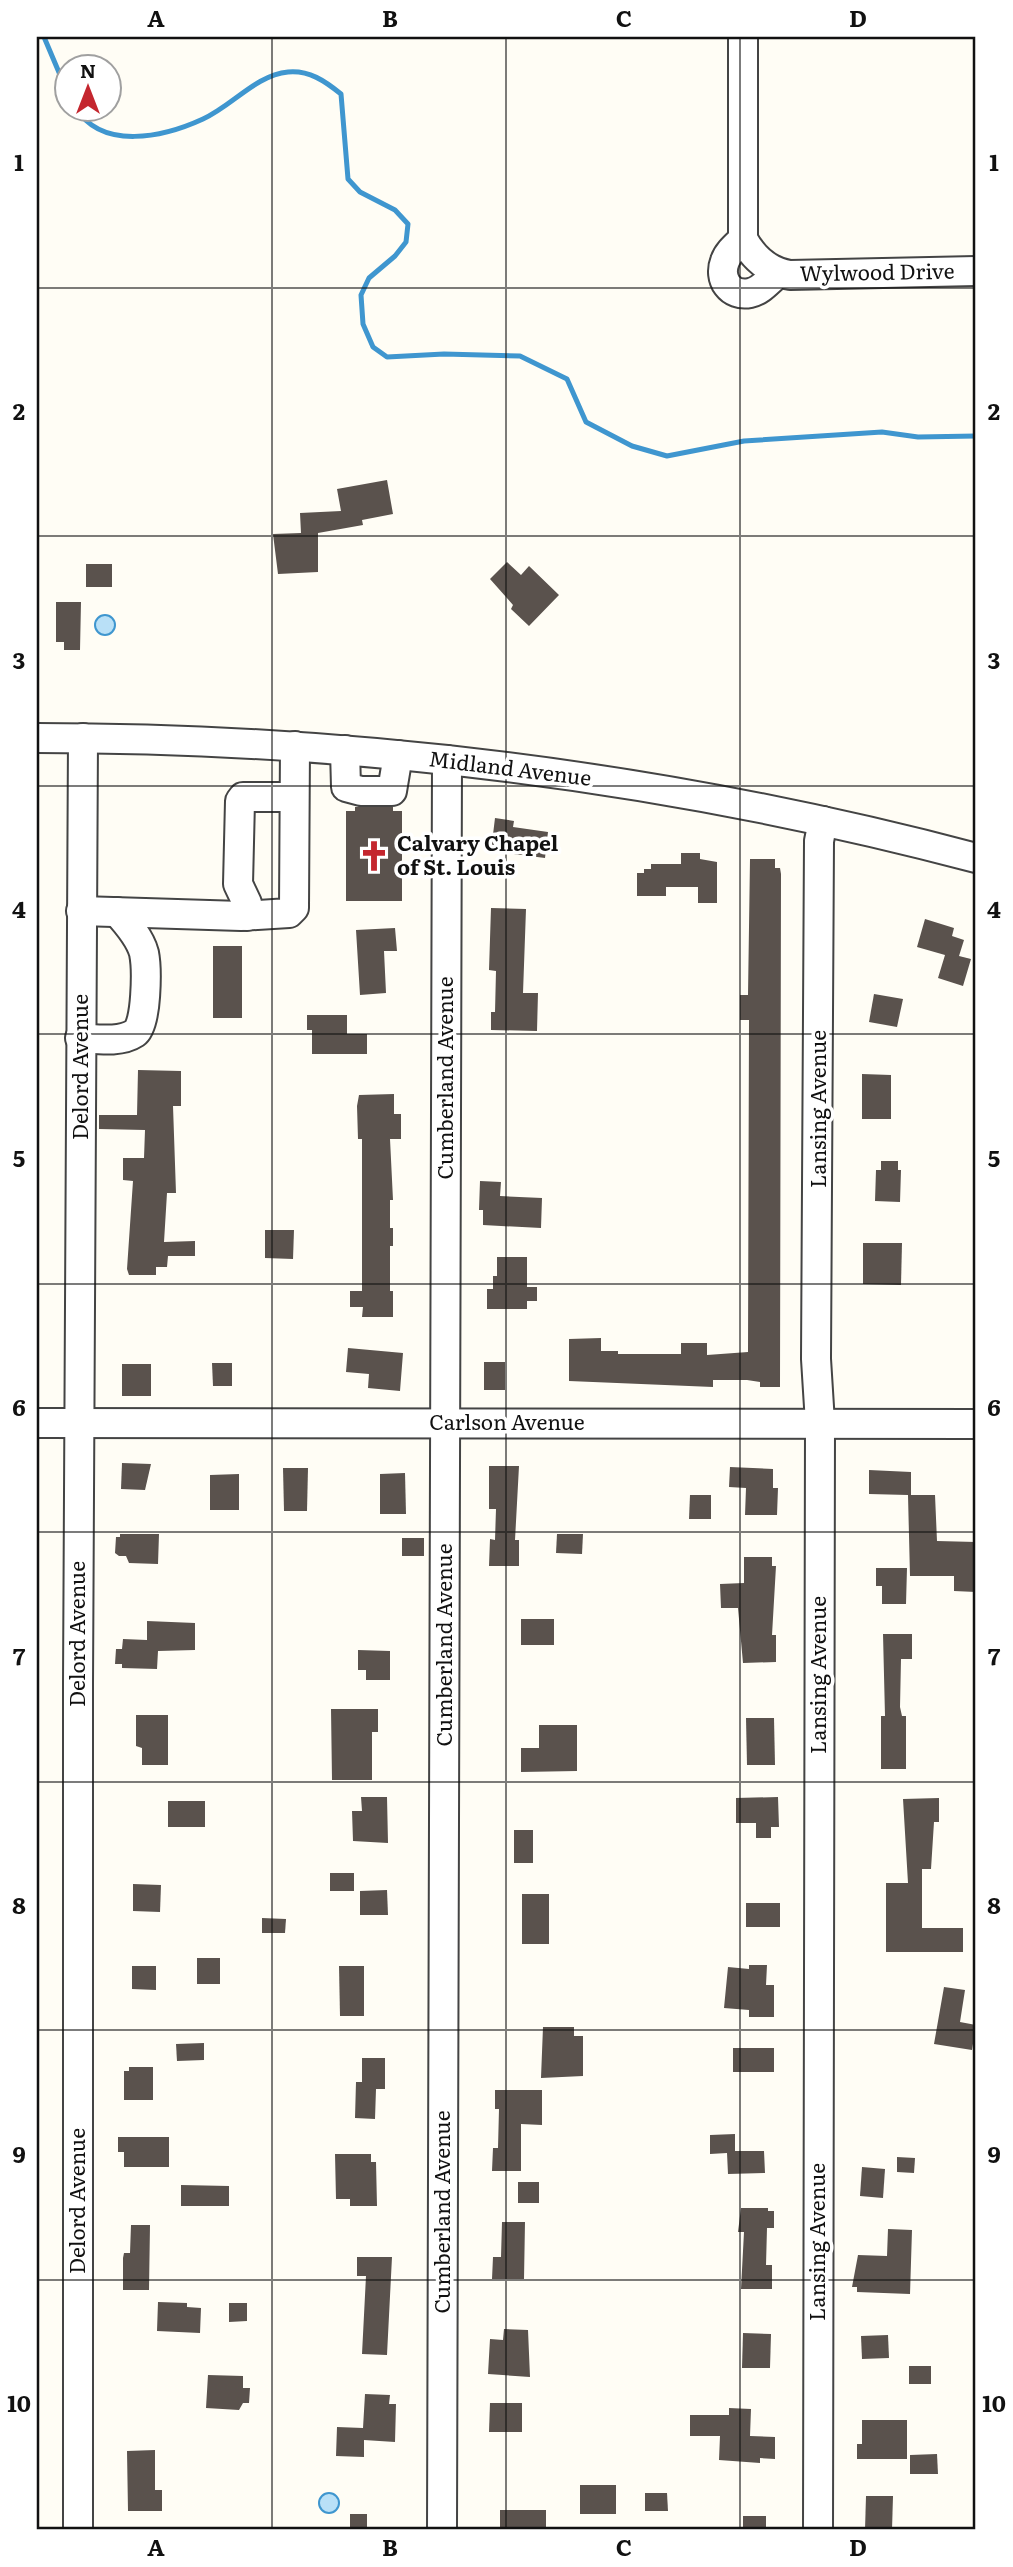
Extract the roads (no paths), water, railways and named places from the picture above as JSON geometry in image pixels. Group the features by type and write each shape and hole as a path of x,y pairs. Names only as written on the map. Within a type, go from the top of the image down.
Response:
{"street":[{"path":"743,37 743,239 750,251 774,271"},
{"name":"Wylwood Drive","path":"743,239 724,261 723,277 727,287 738,294 759,290 774,271 976,271"},
{"name":"Midland Avenue","path":"37,738 295,746 447,760 660,790 823,821 976,858"},
{"name":"Delord Avenue","path":"78,2530 80,1038 83,738"},
{"path":"81,911 247,916 289,913 294,908 295,746"},
{"path":"345,750 346,787 361,791 392,791 398,755"},
{"name":"Cumberland Avenue","path":"442,2530 447,760"},
{"path":"247,916 247,903 237,884 240,801 243,797 294,797"},
{"name":"Lansing Avenue","path":"818,2530 820,1423 816,1350 819,841 823,821"},
{"path":"80,1038 127,1037 137,1031 144,1019 145,955 130,927 117,912"},
{"name":"Carlson Avenue","path":"37,1423 976,1424"}],"water":[{"path":"105,615 112,618 115,625 112,632 105,635 98,632 95,625 98,618"},
{"path":"325,2493 333,2493 339,2503 333,2513 325,2513 319,2507 319,2499"}],"waterway":[{"path":"44,37 52,56"},
{"path":"87,122 117,135 153,135 203,119 276,74 296,72 323,81 341,94 348,179 360,192 395,210 408,224 406,242 395,256 369,278 361,295 363,324 373,347 387,357 444,354 520,356 567,379 586,422 632,446 667,456 744,441 882,432 918,437 976,436"}],"place":[{"name":"Calvary Chapel of St. Louis","path":"374,856"}]}
